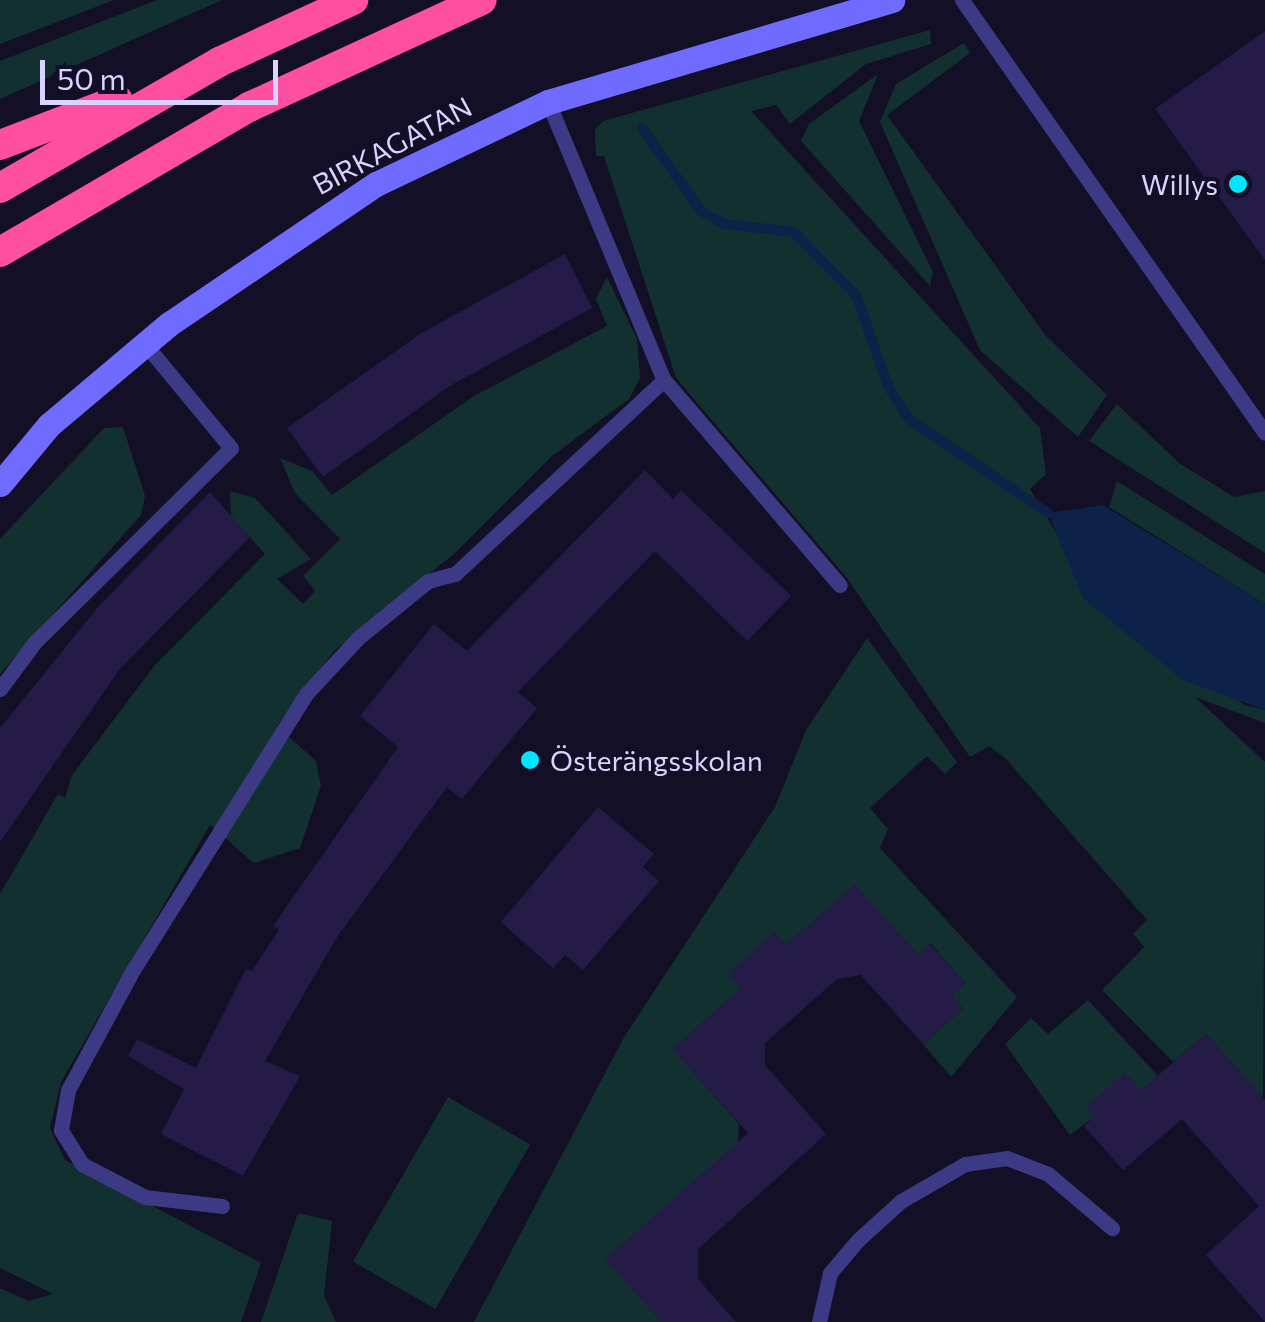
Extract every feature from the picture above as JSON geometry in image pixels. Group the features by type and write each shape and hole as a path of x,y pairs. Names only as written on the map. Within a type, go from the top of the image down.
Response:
{"highway":[{"path":"0,145 219,62 354,0"},
{"path":"0,252 249,107 482,0"},
{"path":"0,188 219,62"}],"street":[{"name":"BIRKAGATAN","path":"0,484 49,425 145,344 290,236 376,184 548,102 892,0"}],"lane":[{"path":"962,0 1265,433"},
{"path":"548,102 664,380 744,464 840,585"},
{"path":"0,689 34,643 232,448 145,344"},
{"path":"222,1206 146,1197 82,1164 62,1130 68,1090 134,970 306,694 358,638 428,581 455,574 664,380"},
{"path":"819,1322 830,1273 858,1240 901,1202 965,1164 1006,1158 1048,1174 1112,1228"}],"green space":[{"path":"0,0 114,0 0,44"},
{"path":"157,0 222,0 0,99 0,61"},
{"path":"930,30 931,44 866,64 790,124 776,105 751,111 1040,428 1046,474 1030,489 1074,563 1084,598 1245,705 1265,710 1265,723 1195,697 1265,762 1263,1098 1206,1034 1173,1062 1102,990 1144,947 1133,934 1147,920 1006,759 989,746 970,757 847,578 676,378 604,156 596,156 595,130 603,121"},
{"path":"964,43 970,53 887,115 1046,336 1107,395 1078,437 980,350 880,122 896,84"},
{"path":"878,74 859,121 933,272 930,286 801,141 809,124"},
{"path":"607,277 637,339 640,378 629,399 552,456 455,553 334,651 277,726 316,761 321,786 300,848 254,863 210,825 61,1082 50,1128 65,1160 261,1263 241,1322 0,1322 0,1288 29,1301 53,1294 0,1268 0,894 58,794 65,798 72,775 155,665 265,554 231,516 230,491 255,498 311,559 277,579 303,604 315,591 303,576 340,539 295,493 280,458 312,471 332,495 474,396 607,326 596,299"},
{"path":"1117,404 1179,463 1234,497 1265,491 1265,553 1089,441"},
{"path":"123,427 145,496 141,515 0,674 0,539 104,428"},
{"path":"1117,481 1265,574 1265,604 1109,507"},
{"path":"867,638 957,762 945,774 927,756 870,808 888,829 880,848 1017,997 951,1077 923,1044 963,1009 952,995 965,983 931,944 918,955 855,885 786,945 774,932 741,988 673,1049 739,1124 738,1142 661,1322 474,1322 623,1039 775,807 806,730"},
{"path":"1088,1000 1158,1076 1141,1091 1125,1073 1094,1117 1070,1135 1005,1044 1031,1018 1048,1034"},
{"path":"448,1097 530,1144 435,1309 353,1262"},
{"path":"298,1213 332,1221 324,1295 336,1322 261,1322"}],"water":[{"path":"1103,505 1265,604 1265,710 1183,680 1083,598 1048,513"}],"building":[{"name":"Willys","path":"1265,31 1265,260 1155,109"},
{"path":"565,254 592,308 448,387 323,477 287,428 420,334"},
{"path":"645,470 673,499 681,490 791,596 747,641 655,551 518,692 537,708 462,799 447,787 337,937 265,1061 300,1076 243,1176 161,1134 184,1089 128,1056 137,1039 196,1068 246,969 252,971 279,930 273,926 398,747 360,716 434,624 467,651"},
{"path":"210,492 250,537 119,670 0,842 0,728 99,606"},
{"path":"598,807 654,854 643,867 659,881 583,970 565,955 553,968 501,922"},
{"path":"855,884 918,955 930,944 965,983 952,995 964,1008 923,1044 861,975 837,979 765,1043 765,1065 826,1134 698,1249 698,1279 736,1322 661,1322 605,1259 748,1133 672,1049 741,988 728,973 774,932 786,945"},
{"path":"1206,1034 1265,1100 1265,1322 1206,1255 1259,1206 1182,1119 1123,1170 1084,1126 1094,1117 1086,1107 1125,1073 1141,1090"}],"waterway":[{"path":"642,128 701,211 724,224 794,232 856,295 889,388 909,419 1048,513"}],"place":[{"name":"Willys","path":"1238,184"},
{"name":"Österängsskolan","path":"530,760"}]}
